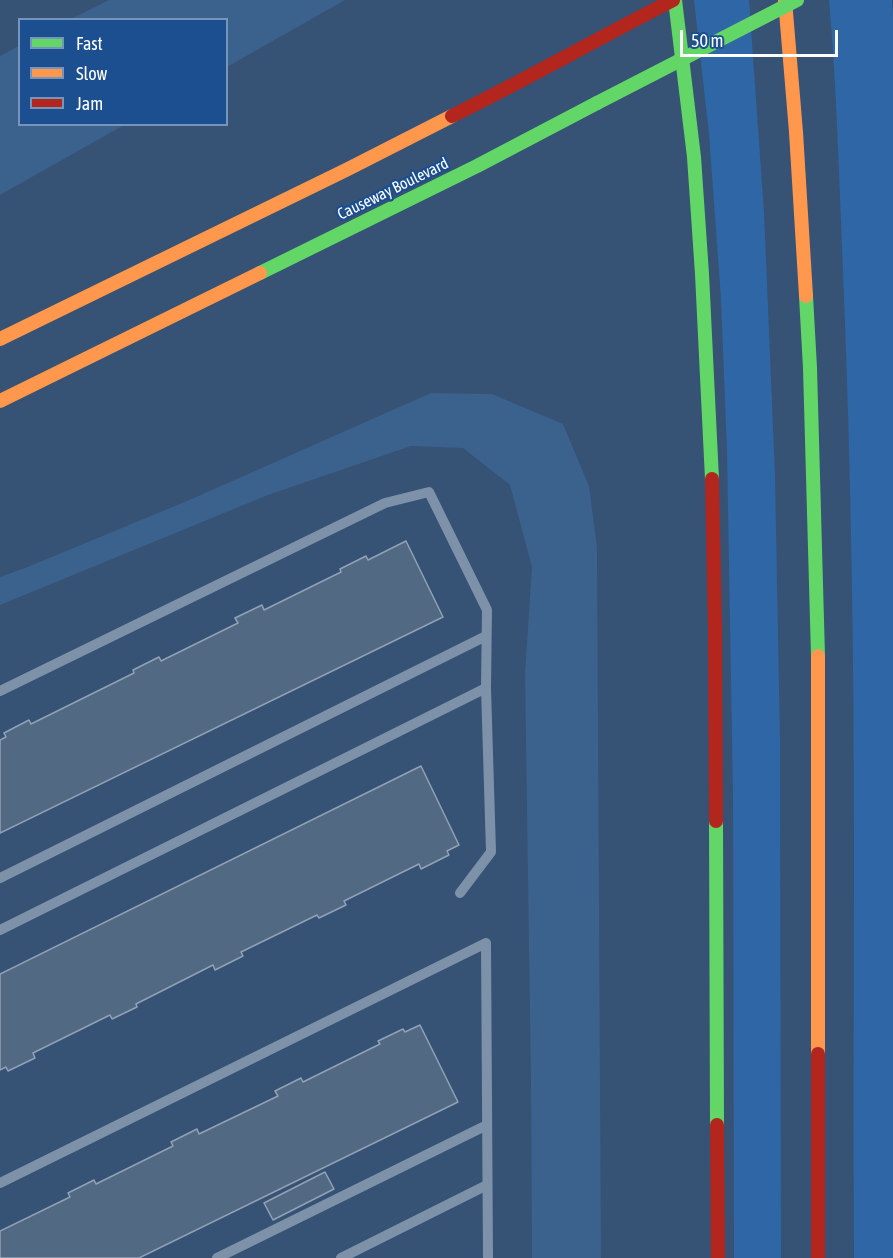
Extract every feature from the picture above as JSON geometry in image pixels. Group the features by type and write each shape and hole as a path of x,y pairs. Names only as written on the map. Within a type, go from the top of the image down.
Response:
{"main road":[{"path":"0,339 346,171 674,0 695,168 711,451 715,628 717,1258"},
{"path":"785,0 796,132 809,356 817,617 818,1258"},
{"name":"Causeway Boulevard","path":"0,401 477,166 797,0"}],"lane":[{"path":"0,691 385,503 429,492 486,610 491,852 460,893"},
{"path":"0,878 486,636"},
{"path":"0,930 486,687"},
{"path":"0,1183 486,943 486,1257"},
{"path":"217,1258 487,1125"},
{"path":"341,1258 487,1185"}],"shaded area":[{"path":"109,0 345,0 228,66 228,18 73,18"},
{"path":"694,0 749,0 764,212 775,475 780,740 781,1258 734,1258 733,795 727,452 721,299 709,134"},
{"path":"829,0 892,0 893,15 893,1258 854,1258 852,559 839,170"},
{"path":"18,47 18,126 122,126 0,195 0,56"},
{"path":"431,393 492,394 563,424 589,486 597,547 601,1258 532,1258 525,673 532,567 510,485 463,448 411,446 268,495 0,605 0,577 187,501"}],"building":[{"path":"406,541 443,617 0,833 0,740 6,737 4,733 29,720 31,724 134,673 133,670 159,657 161,661 238,623 235,618 262,605 264,610 341,572 340,569 366,556 368,560"},
{"path":"421,766 459,845 447,851 449,855 421,869 419,864 344,901 346,905 319,918 317,915 241,952 243,956 215,970 213,965 136,1004 137,1007 112,1019 110,1015 33,1053 35,1058 8,1071 6,1067 0,1070 0,974"},
{"path":"420,1025 458,1102 139,1258 0,1258 0,1231 70,1197 68,1193 94,1180 96,1184 173,1146 171,1142 197,1129 199,1134 278,1096 275,1091 301,1078 303,1082 380,1044 378,1041 403,1029 405,1032"},
{"path":"325,1172 334,1189 273,1220 264,1203"}],"traffic: fast":[{"path":"675,0 694,157 712,479"},
{"path":"597,103 797,0"},
{"path":"260,273 477,166 597,103"},
{"path":"806,296 818,656"},
{"path":"716,821 717,1125"}],"traffic: slow":[{"path":"785,0 806,296"},
{"path":"0,339 452,116"},
{"path":"0,401 260,273"},
{"path":"818,656 818,1054"}],"traffic: jam":[{"path":"452,116 673,0"},
{"path":"712,479 716,821"},
{"path":"818,1054 818,1258"},
{"path":"717,1125 718,1258"}]}
